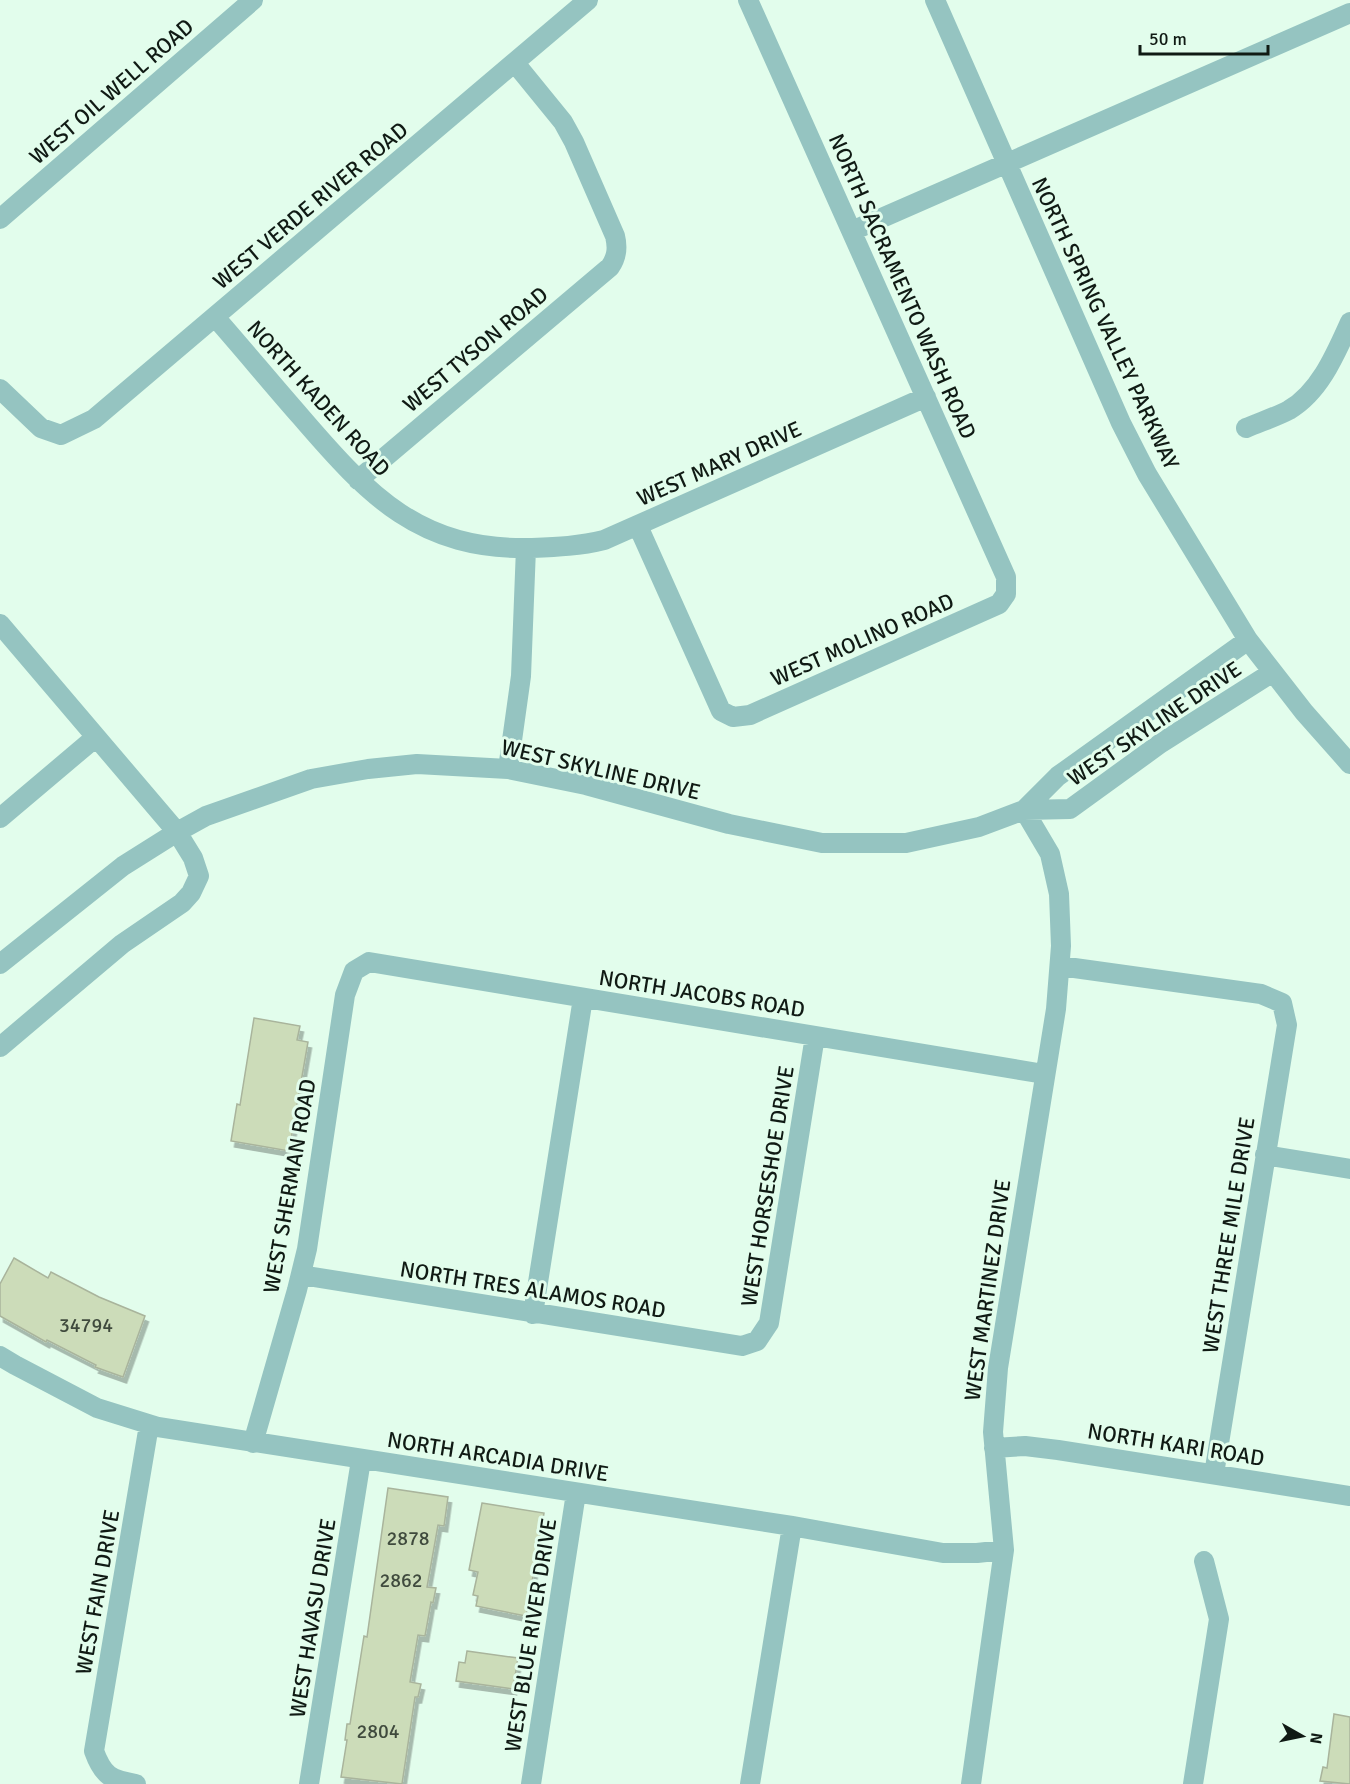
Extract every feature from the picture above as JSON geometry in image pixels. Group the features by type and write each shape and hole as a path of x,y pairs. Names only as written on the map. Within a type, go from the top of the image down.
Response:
{"street":[{"name":"WEST OIL WELL ROAD","path":"0,219 253,0"},
{"name":"WEST VERDE RIVER ROAD","path":"0,389 40,428 61,435 94,420 588,0"},
{"name":"NORTH SACRAMENTO WASH ROAD","path":"748,0 1006,578 1006,594"},
{"name":"NORTH SPRING VALLEY PARKWAY","path":"935,0 1132,444 1189,546 1248,640 1304,712 1350,764"},
{"path":"852,231 1350,14"},
{"name":"WEST TYSON ROAD","path":"358,480 610,267 615,260 617,252 615,236 574,142 563,122 515,63"},
{"name":"NORTH KADEN ROAD","path":"215,317 341,463 381,501 406,518 433,531 478,545 526,548"},
{"path":"1246,428 1290,410 1306,396 1325,372 1350,322"},
{"name":"WEST MARY DRIVE","path":"526,548 582,545 604,540 926,397"},
{"name":"WEST MOLINO ROAD","path":"638,526 721,711 733,717 750,716 999,604 1006,594"},
{"path":"508,769 521,676 526,548"},
{"path":"0,624 177,832 193,858 199,876 191,893 182,903 122,944 0,1047"},
{"name":"WEST SKYLINE DRIVE","path":"1024,810 1058,776 1248,640"},
{"name":"WEST SKYLINE DRIVE","path":"0,964 123,866 177,832 206,816 311,779 368,769 417,764 508,769 586,785 729,824 822,843 906,843 979,827 1024,810 1070,809 1161,743 1273,672"},
{"path":"0,818 96,737"},
{"name":"WEST MARTINEZ DRIVE","path":"970,1784 1004,1550 993,1432 998,1368 1056,1009 1061,946 1059,894 1050,854 1024,810"},
{"name":"NORTH JACOBS ROAD","path":"354,971 369,963 1044,1074"},
{"name":"WEST THREE MILE DRIVE","path":"1059,966 1261,994 1282,1003 1287,1025 1214,1474"},
{"name":"WEST SHERMAN ROAD","path":"253,1443 307,1249 345,995 354,971"},
{"path":"533,1314 584,998"},
{"name":"WEST HORSESHOE DRIVE","path":"758,1341 769,1323 815,1036"},
{"path":"1265,1155 1350,1169"},
{"name":"NORTH TRES ALAMOS ROAD","path":"301,1275 742,1346 758,1341"},
{"name":"NORTH ARCADIA DRIVE","path":"0,1356 97,1408 149,1425 792,1526 943,1553 1004,1550"},
{"name":"WEST FAIN DRIVE","path":"136,1784 116,1781 100,1768 94,1751 149,1425"},
{"name":"NORTH KARI ROAD","path":"994,1448 1036,1447 1350,1496"},
{"name":"WEST HAVASU DRIVE","path":"309,1784 361,1460"},
{"name":"WEST BLUE RIVER DRIVE","path":"531,1784 576,1493"},
{"path":"750,1784 792,1526"},
{"path":"1193,1784 1219,1619 1204,1561"}],"building":[{"path":"254,1018 300,1026 297,1040 308,1042 289,1151 231,1141 237,1104 240,1105"},
{"path":"14,1258 48,1278 51,1272 99,1297 145,1316 123,1377 95,1367 96,1365 47,1340 46,1342 0,1316 0,1284"},
{"path":"388,1488 448,1497 444,1526 438,1525 427,1587 436,1588 433,1603 431,1602 425,1636 418,1635 410,1682 421,1684 418,1697 415,1697 402,1784 341,1777 347,1724 350,1724 364,1636 367,1637"},
{"path":"482,1503 544,1513 526,1616 476,1606 478,1596 473,1595 478,1572 469,1570"},
{"path":"467,1651 518,1658 513,1689 456,1681 459,1662 465,1663"},
{"path":"1334,1714 1350,1717 1350,1784 1320,1781 1323,1767 1327,1768"}]}
